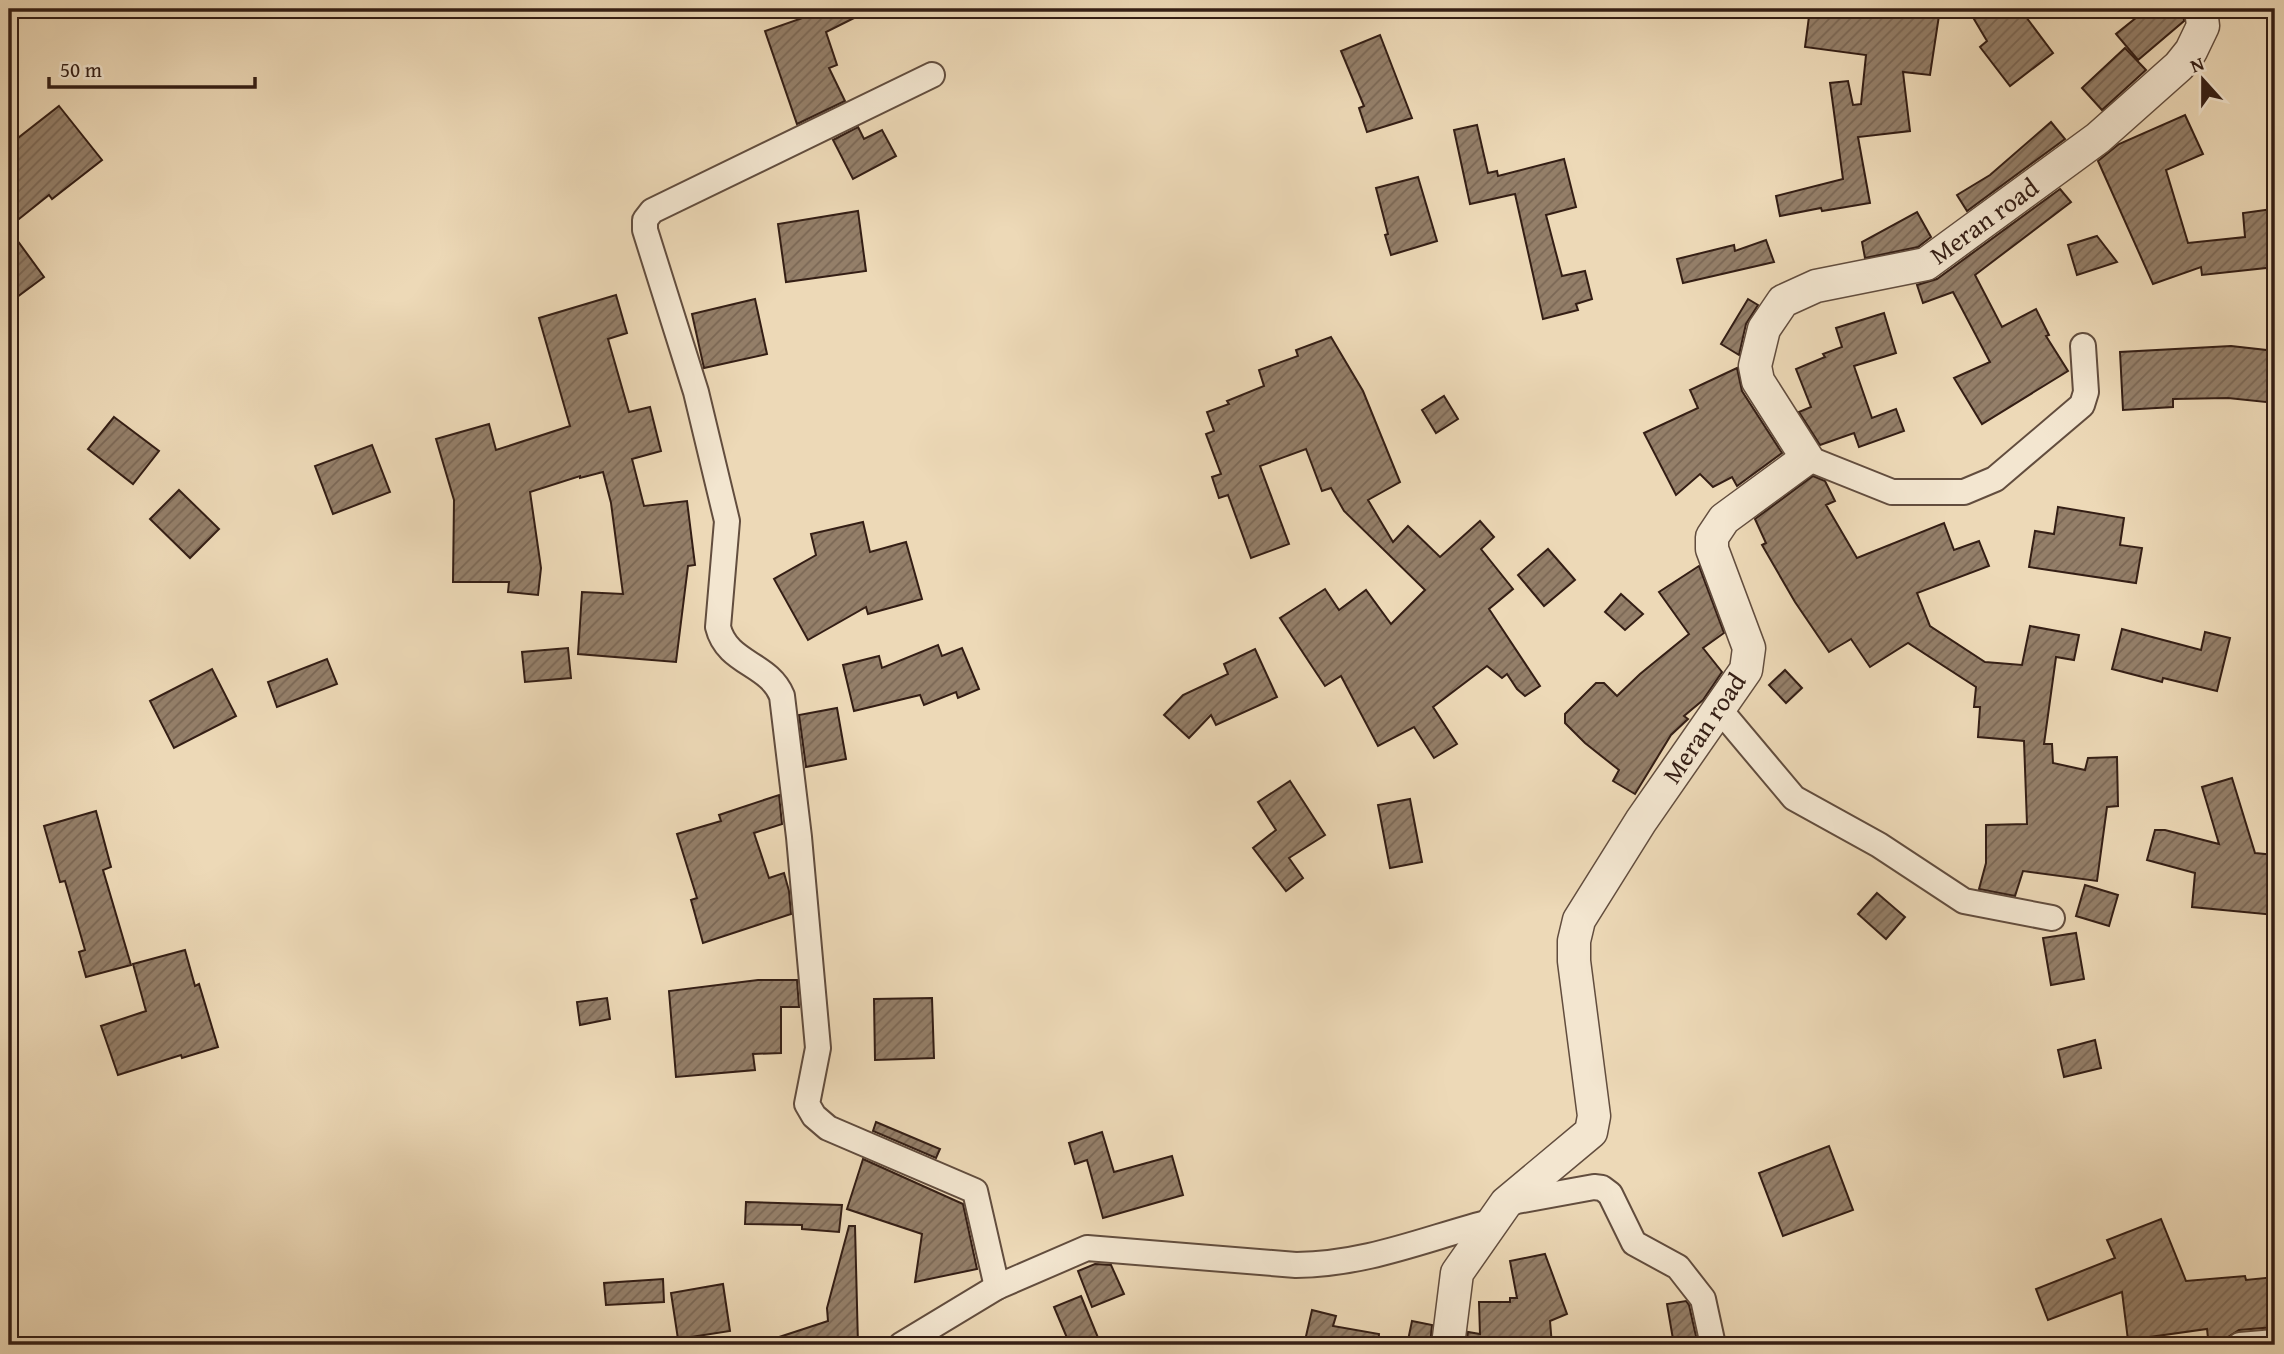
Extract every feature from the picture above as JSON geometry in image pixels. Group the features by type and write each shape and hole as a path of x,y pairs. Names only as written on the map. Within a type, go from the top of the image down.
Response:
{"street":[{"name":"Meran road","path":"1448,1345 1457,1273 1499,1212 1591,1132 1594,1116 1574,961 1574,941 1579,920 1641,821 1746,670 1749,648 1712,549 1712,537 1724,519 1808,458 1758,381 1755,366 1764,329 1783,301 1816,286 1927,264 2098,138 2179,66 2203,26 2201,9"},
{"path":"932,75 652,211 645,220 645,230 696,392 727,521 718,627 721,641 732,652 777,682 782,696 799,838 818,1048 807,1104 814,1116 828,1128 975,1191 997,1287"},
{"path":"1808,458 1892,492 1964,492 1995,479 2082,405 2086,392 2083,346"},
{"path":"1720,710 1794,798 1879,845 1964,901 2052,918"},
{"path":"901,1345 997,1287 1087,1248 1296,1265 1331,1265 1381,1255 1499,1212 1594,1187 1602,1188 1610,1194 1634,1243 1678,1267 1703,1298 1713,1345"},
{"path":"2240,1345 2275,1342"}],"building":[{"path":"828,9 872,9 826,32 837,65 829,68 845,101 797,124 765,31"},
{"path":"1810,9 1940,9 1930,75 1903,72 1910,131 1858,137 1870,203 1780,216 1776,196 1843,179 1830,83 1848,81 1853,105 1861,104 1866,55 1805,47"},
{"path":"1968,9 2020,9 2053,53 2010,86 1980,47 1987,41"},
{"path":"2147,9 2183,9 2184,21 2138,60 2116,34"},
{"path":"1380,35 1412,118 1367,132 1359,108 1364,106 1341,51"},
{"path":"2125,48 2146,70 2102,110 2082,88"},
{"path":"59,106 102,160 52,199 49,195 9,227 9,145"},
{"path":"2185,115 2203,154 2166,170 2188,243 2245,237 2243,213 2273,209 2275,267 2202,275 2201,267 2153,284 2098,161 2119,144"},
{"path":"2051,122 2065,139 1967,211 1957,195 1990,175"},
{"path":"1477,125 1488,173 1497,171 1498,176 1564,159 1576,207 1546,215 1562,276 1585,271 1592,299 1576,304 1578,310 1543,319 1515,194 1470,204 1454,130"},
{"path":"858,127 864,139 882,130 896,156 853,179 833,140"},
{"path":"1418,177 1437,241 1391,255 1376,188"},
{"path":"2060,189 2071,202 1975,275 2002,327 2036,309 2049,335 2046,336 2068,371 1982,424 1954,378 1990,362 1953,292 1923,303 1917,285 1937,279"},
{"path":"858,211 866,271 786,282 778,224"},
{"path":"1917,212 1931,237 1918,247 1865,258 1862,242"},
{"path":"9,229 44,277 9,303"},
{"path":"2097,236 2117,262 2077,275 2068,245"},
{"path":"1766,240 1774,262 1683,283 1677,259 1734,245 1735,251"},
{"path":"616,295 627,333 608,339 629,412 650,407 661,451 632,459 644,506 687,501 695,565 688,566 676,662 578,654 582,592 623,594 611,503 603,472 580,476 530,492 541,568 538,595 508,592 509,582 453,582 454,500 436,439 489,424 496,450 570,426 539,318"},
{"path":"755,299 767,354 704,368 692,314"},
{"path":"1748,299 1758,305 1746,324 1739,355 1721,344"},
{"path":"1884,313 1896,353 1854,366 1872,418 1896,409 1904,431 1859,447 1854,433 1820,445 1799,412 1811,407 1796,369 1842,347 1836,328"},
{"path":"1331,337 1363,391 1400,482 1368,500 1393,542 1408,526 1440,557 1480,521 1494,537 1481,549 1513,589 1489,609 1540,686 1525,696 1507,674 1502,678 1487,666 1433,707 1457,744 1434,758 1414,727 1378,746 1341,676 1325,686 1280,618 1325,589 1339,610 1366,590 1391,624 1425,590 1344,511 1331,488 1322,491 1306,449 1260,466 1289,544 1251,558 1228,495 1219,498 1212,477 1221,474 1206,434 1214,431 1207,412 1264,386 1259,370 1298,356 1296,350"},
{"path":"2231,346 2275,351 2275,403 2228,398 2173,399 2173,407 2123,410 2120,352"},
{"path":"1737,368 1742,391 1782,453 1737,486 1732,477 1713,487 1700,474 1676,495 1644,433 1698,408 1690,390"},
{"path":"1444,396 1458,419 1436,433 1422,410"},
{"path":"114,417 159,451 133,484 88,449"},
{"path":"372,445 390,492 333,514 315,466"},
{"path":"1813,476 1825,481 1835,501 1826,505 1857,558 1944,523 1954,550 1979,541 1989,566 1917,593 1930,626 1985,662 2022,665 2030,626 2079,635 2074,660 2056,657 2044,744 2052,744 2053,763 2085,770 2088,758 2117,757 2118,806 2107,807 2097,881 2023,871 2015,896 1979,889 1986,863 1986,825 2027,824 2024,741 1978,737 1980,707 1974,707 1976,687 1908,643 1870,667 1851,639 1829,652 1795,602 1762,545 1766,543 1755,519"},
{"path":"179,490 219,529 190,558 150,519"},
{"path":"2058,507 2124,518 2120,545 2142,548 2136,583 2029,567 2035,531 2054,534"},
{"path":"863,522 870,552 906,542 922,599 868,614 866,607 808,640 774,579 816,555 811,534"},
{"path":"1548,549 1575,580 1544,606 1518,575"},
{"path":"1699,566 1724,633 1703,648 1722,672 1703,700 1684,716 1688,719 1671,735 1635,794 1613,781 1619,770 1565,723 1565,714 1596,683 1604,683 1617,696 1689,634 1659,592"},
{"path":"1621,594 1643,614 1625,630 1605,612"},
{"path":"2122,629 2201,650 2205,632 2230,638 2217,691 2163,678 2162,682 2112,669"},
{"path":"938,645 942,656 962,648 979,689 958,698 956,692 924,705 920,695 854,711 843,665 879,656 882,668"},
{"path":"568,648 571,678 525,682 522,652"},
{"path":"1255,649 1277,697 1216,725 1211,715 1189,738 1164,715 1183,695 1228,674 1224,664"},
{"path":"327,659 337,684 277,707 268,682"},
{"path":"212,669 236,716 174,748 150,701"},
{"path":"1785,670 1802,688 1786,703 1769,685"},
{"path":"837,708 846,759 806,767 799,715"},
{"path":"2232,778 2255,853 2275,855 2275,915 2192,907 2195,873 2147,860 2155,830 2165,830 2219,844 2202,787"},
{"path":"1290,781 1325,835 1289,858 1303,878 1286,891 1253,848 1276,830 1258,802"},
{"path":"779,795 782,824 754,833 769,878 784,873 791,914 703,943 691,900 697,898 677,834 721,821 719,815"},
{"path":"1410,799 1422,862 1390,868 1378,805"},
{"path":"96,811 111,867 103,870 131,965 86,977 79,952 85,950 65,881 60,882 44,826"},
{"path":"2085,885 2118,895 2109,926 2076,916"},
{"path":"1877,893 1905,917 1886,939 1858,914"},
{"path":"2076,933 2084,979 2051,985 2043,938"},
{"path":"185,950 195,986 199,984 218,1047 182,1058 181,1055 118,1075 101,1026 146,1011 133,964"},
{"path":"758,980 797,980 799,1007 781,1007 781,1053 753,1054 755,1070 676,1077 669,991"},
{"path":"607,998 610,1019 580,1025 577,1002"},
{"path":"932,998 934,1058 875,1060 874,999"},
{"path":"2095,1040 2101,1068 2064,1077 2058,1050"},
{"path":"876,1122 940,1149 936,1158 873,1131"},
{"path":"1102,1132 1114,1172 1172,1156 1183,1195 1103,1218 1087,1160 1075,1164 1069,1143"},
{"path":"1829,1146 1853,1210 1783,1236 1759,1173"},
{"path":"863,1159 963,1204 977,1269 915,1282 922,1234 847,1209"},
{"path":"746,1202 842,1205 839,1232 802,1229 802,1225 745,1224"},
{"path":"2161,1219 2186,1281 2245,1276 2246,1280 2275,1277 2275,1327 2239,1330 2228,1337 2208,1338 2207,1329 2128,1340 2122,1292 2048,1320 2036,1289 2115,1258 2107,1240"},
{"path":"849,1226 855,1226 858,1345 768,1345 767,1341 828,1321 827,1308"},
{"path":"1545,1254 1567,1314 1550,1321 1552,1345 1466,1345 1468,1332 1480,1334 1479,1302 1510,1302 1510,1298 1517,1298 1510,1261"},
{"path":"1095,1264 1111,1265 1124,1294 1092,1307 1078,1271"},
{"path":"663,1279 664,1302 606,1305 604,1283"},
{"path":"723,1284 730,1331 678,1339 671,1293"},
{"path":"1081,1296 1101,1345 1070,1345 1054,1307"},
{"path":"1686,1301 1698,1345 1674,1345 1667,1304"},
{"path":"1312,1310 1336,1316 1333,1326 1379,1334 1378,1345 1304,1345"},
{"path":"1412,1321 1432,1325 1430,1345 1407,1345"}]}
